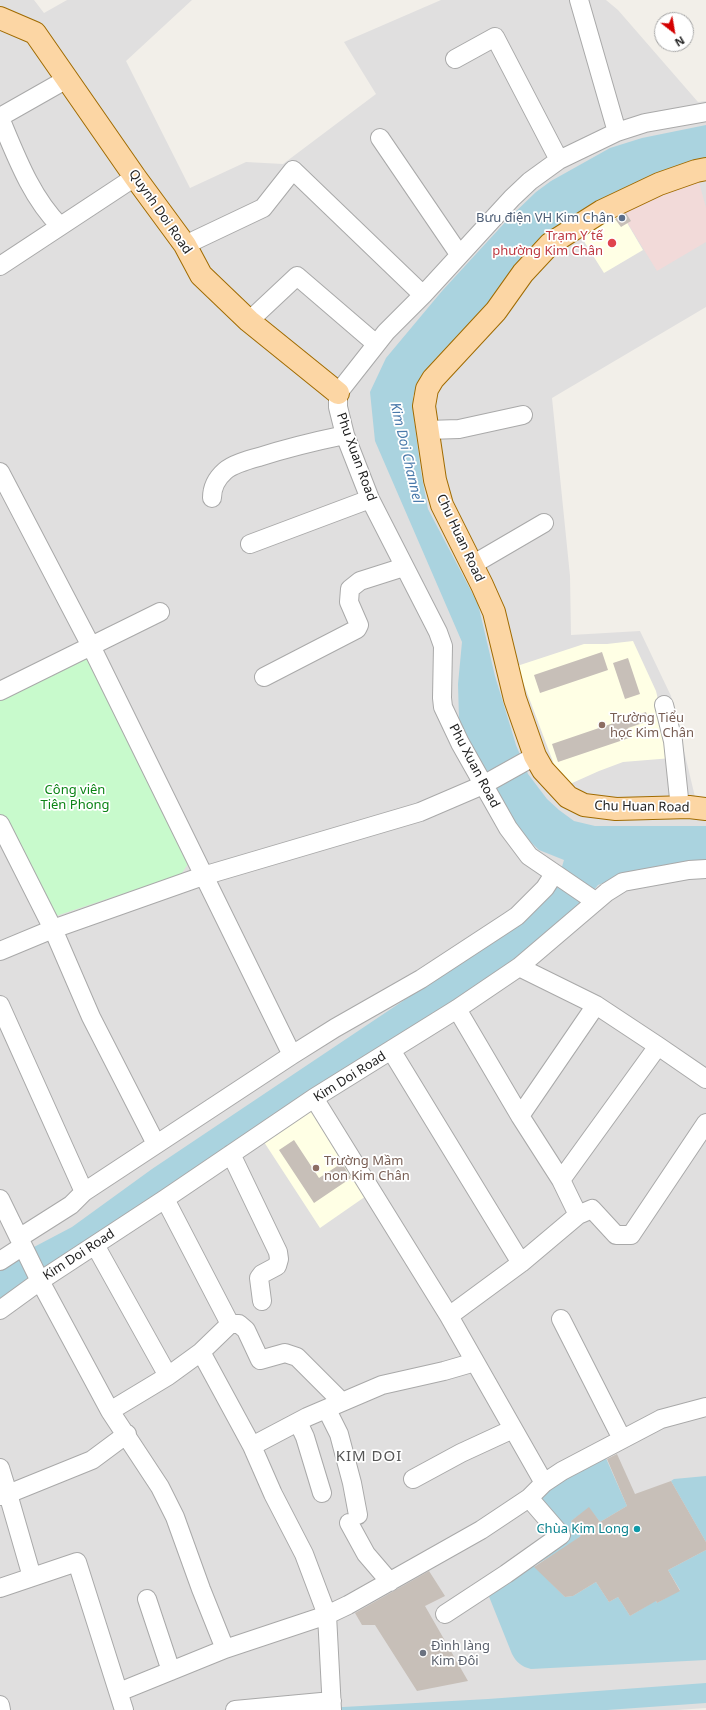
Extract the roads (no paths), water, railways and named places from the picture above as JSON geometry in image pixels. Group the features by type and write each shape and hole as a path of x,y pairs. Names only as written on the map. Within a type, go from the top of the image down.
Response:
{"main road":[{"name":"Quynh Doi Road","path":"0,18 35,33 136,178 186,245 201,276 249,321 338,393"},
{"name":"Chu Huan Road","path":"706,169 659,184 609,207 571,229 550,244 523,274 496,311 433,378 427,389 424,406 435,480 442,505 494,612 515,698 535,756 543,770 568,797 584,805 616,809 706,809"}],"street":[{"path":"579,0 618,132"},
{"path":"455,59 495,38 559,160"},
{"path":"60,226 48,215 22,169 0,117 67,79"},
{"path":"338,393 375,343 512,198 530,181 559,160 618,132 645,123 706,112"},
{"path":"380,138 459,254"},
{"path":"186,245 263,208 293,170 422,295"},
{"path":"0,266 136,178"},
{"path":"249,321 297,276 375,343"},
{"name":"Phu Xuan Road","path":"338,393 338,407 345,435 370,499 438,632 443,646 441,690 443,707 460,743 482,785 508,828 529,856 592,898"},
{"path":"427,430 459,429 523,415"},
{"path":"212,498 214,486 218,478 226,470 245,461 293,446 345,435"},
{"path":"0,472 91,646 292,1055"},
{"path":"250,544 370,499"},
{"path":"472,565 544,523"},
{"path":"264,677 357,629 359,625 349,602 350,589 360,581 404,567"},
{"path":"0,691 160,612"},
{"path":"664,706 673,741 680,808"},
{"path":"0,951 53,929 203,876 420,812 482,785 535,756"},
{"path":"0,824 53,929 91,1017 156,1144"},
{"name":"Kim Doi Road","path":"0,1310 38,1277 95,1245 314,1098 457,1009 519,967 592,898 623,882 689,870 706,869"},
{"path":"0,1261 23,1247 84,1192 156,1144 292,1055 422,979 513,919 545,888 554,874"},
{"path":"519,967 596,1006 706,1079"},
{"path":"0,1005 84,1192"},
{"path":"520,1116 596,1006"},
{"path":"457,1009 520,1116 561,1180 578,1215"},
{"path":"561,1180 658,1046"},
{"path":"391,1050 522,1263"},
{"path":"314,1098 449,1316 544,1483"},
{"path":"449,1316 522,1263 578,1215 592,1209 616,1235 631,1235 706,1123"},
{"path":"231,1154 278,1252 279,1259 277,1266 262,1274 259,1278 262,1301"},
{"path":"0,1199 38,1277 110,1411 127,1434 160,1487 175,1517 225,1649"},
{"path":"165,1199 230,1324"},
{"path":"95,1245 168,1376"},
{"path":"561,1319 622,1439"},
{"path":"110,1411 168,1376 201,1352 230,1324 239,1324 246,1330 260,1360 285,1353 297,1358 334,1406 339,1434 352,1483 353,1519 366,1554 390,1582"},
{"path":"201,1352 252,1446 273,1494 304,1554 327,1615 332,1705 235,1710"},
{"path":"252,1446 298,1422 382,1385 444,1372 475,1362"},
{"path":"119,1692 225,1649 327,1615 348,1605 481,1530 529,1498 544,1483 562,1471 661,1418 706,1407"},
{"path":"298,1422 305,1437 322,1493"},
{"path":"413,1480 461,1453 513,1429"},
{"path":"4,1495 92,1460 127,1434"},
{"path":"0,1468 4,1495 32,1577"},
{"path":"445,1614 506,1574 561,1535 529,1498"},
{"path":"0,1588 77,1562 124,1710"},
{"path":"147,1599 171,1671"},
{"path":"0,1705 1,1710"}],"water":[{"name":"Kim Doi Channel","path":"706,125 706,163 595,207 422,379 413,396 414,419 421,472 428,509 478,604 495,676 516,745 528,774 547,799 574,821 595,826 706,826 706,860 637,870 598,885 580,907 517,958 0,1303 0,1271 34,1247 72,1227 152,1169 488,944 557,883 564,860 539,850 513,825 480,766 459,719 458,684 462,642 375,441 370,392 386,358 442,291 509,218 536,192 551,181 610,148 642,138"},
{"path":"605,1456 627,1506 600,1522 589,1508 571,1521 581,1536 565,1548 534,1566 565,1597 573,1596 596,1582 609,1602 618,1597 630,1616 650,1604 644,1581 657,1603 680,1590 668,1570 706,1550 706,1660 531,1669 520,1664 512,1654 486,1589 556,1539 526,1505 549,1486"},
{"path":"706,1476 706,1542 671,1481 674,1479"},
{"path":"706,1683 706,1703 607,1710 289,1710 488,1699"}],"place":[{"name":"Bưu điện VH Kim Chân","path":"622,218"},
{"name":"Trạm Y tế phường Kim Chân","path":"612,243"},
{"name":"Trường Tiểu học Kim Chân","path":"602,725"},
{"name":"Trường Mầm non Kim Chân","path":"316,1168"},
{"name":"Chùa Kim Long","path":"637,1529"},
{"name":"Đình làng Kim Đôi","path":"423,1653"}],"district":[{"name":"KIM DOI","path":"369,1457"}],"park label":[{"name":"Công viên Tiên Phong","path":"75,798"}]}
